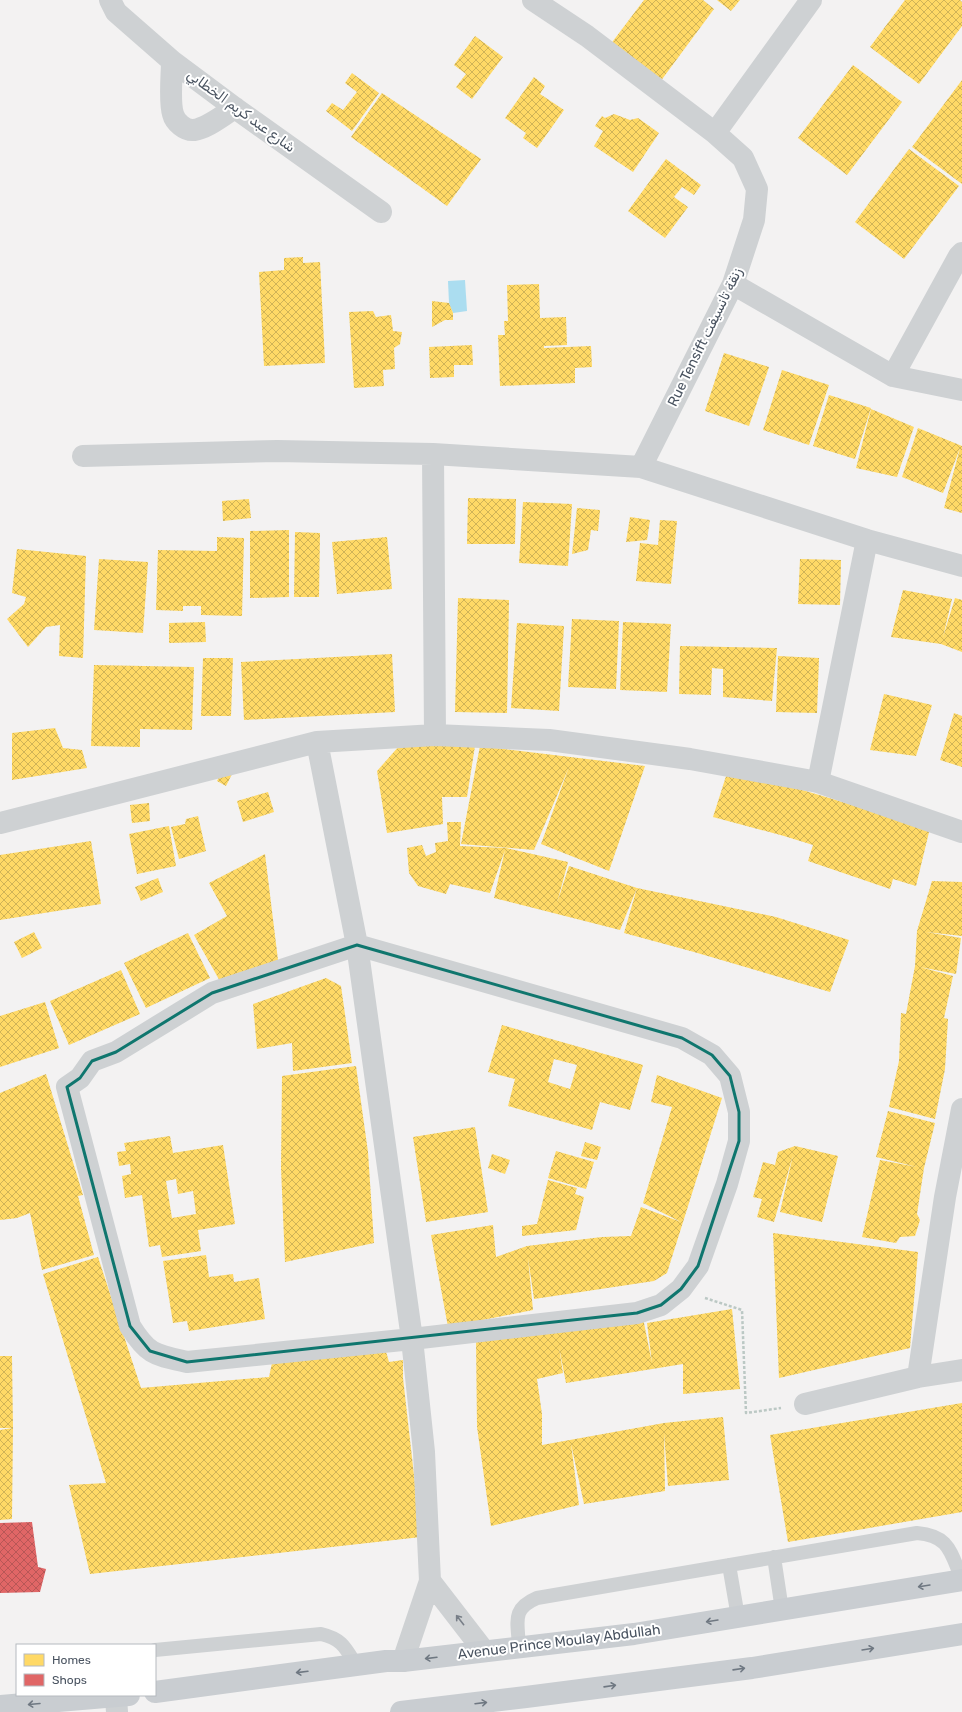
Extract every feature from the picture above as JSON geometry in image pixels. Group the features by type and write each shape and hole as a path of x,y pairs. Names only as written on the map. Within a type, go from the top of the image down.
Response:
{"main road":[{"name":"Avenue Prince Moulay Abdullah","path":"156,1692 386,1661 402,1661 634,1634 962,1579"},
{"path":"401,1712 752,1668 962,1634"},
{"path":"0,1706 119,1700"}],"street":[{"name":"شارع عبد كريم الخطابي","path":"110,0 116,12 172,61 235,108 381,212"},
{"path":"532,0 586,36 715,134 811,0"},
{"path":"172,61 173,114 178,123 186,129 193,130 205,126 235,108"},
{"name":"Rue Tensift زنقة تانسيفت","path":"641,467 733,284 754,220 757,189 744,158 715,134"},
{"path":"893,376 962,253"},
{"path":"733,284 893,376 962,390"},
{"path":"83,456 277,451 433,454 641,467 866,540 962,566"},
{"path":"433,454 435,735"},
{"path":"818,782 866,540"},
{"path":"0,823 317,742 435,735 549,740 690,759 818,782 962,832"},
{"path":"317,742 357,946 412,1339 424,1452 430,1581 402,1661"},
{"path":"357,946 682,1038 712,1055 730,1076 739,1112 739,1141 727,1184 698,1266 681,1289 661,1305 636,1313 412,1339 187,1362 165,1357 150,1351 140,1342 130,1326 67,1086 80,1078 92,1061 116,1052 212,993 357,946"},
{"path":"918,1377 945,1197 962,1109"},
{"path":"805,1404 918,1377 962,1370"},
{"path":"430,1581 484,1651"}],"lane":[{"path":"519,1647 519,1609 526,1603 537,1598 917,1533 931,1534 946,1545 962,1579"},
{"path":"774,1557 782,1610"},
{"path":"729,1565 738,1617"},
{"path":"156,1650 321,1634 332,1637 343,1643 356,1665"}],"path":[{"path":"681,1289 742,1310 746,1413 805,1404"}],"highlighted area":[{"path":"357,945 682,1038 712,1055 730,1076 739,1112 739,1141 698,1266 681,1289 661,1305 637,1313 187,1362 150,1351 130,1326 67,1087 80,1078 92,1061 116,1052 212,993"}],"water":[{"path":"465,280 467,311 453,313 449,303 448,281"}],"building: Homes":[{"path":"644,0 703,0 714,9 660,82 610,45"},
{"path":"717,0 740,0 731,11"},
{"path":"905,0 960,0 962,2 962,26 919,84 870,47"},
{"path":"475,36 503,57 472,99 456,87 466,74 454,65"},
{"path":"853,65 902,102 847,175 798,138"},
{"path":"352,73 379,93 352,131 326,111 332,103 343,110 357,92 345,83"},
{"path":"534,77 545,86 540,94 564,110 537,148 523,138 526,133 505,118"},
{"path":"962,80 962,184 912,147"},
{"path":"382,93 481,159 447,206 351,137"},
{"path":"614,114 630,120 638,118 659,133 633,172 594,146 603,131 595,126 602,116 605,118"},
{"path":"909,149 959,186 904,259 855,222"},
{"path":"666,159 701,185 694,195 682,187 674,197 688,207 665,238 628,211"},
{"path":"303,257 303,263 320,262 325,363 264,366 259,272 284,270 284,258"},
{"path":"539,284 540,318 566,317 567,345 544,346 544,348 591,346 592,367 575,368 575,383 500,386 498,335 505,335 504,321 508,321 507,285"},
{"path":"432,301 449,303 453,313 453,320 445,320 432,327"},
{"path":"373,311 376,317 391,315 393,331 402,332 400,344 394,348 395,369 383,370 384,386 354,388 349,312"},
{"path":"472,345 473,365 454,365 454,377 430,378 429,347"},
{"path":"724,353 769,367 749,426 705,411"},
{"path":"782,370 829,385 809,445 763,430"},
{"path":"829,395 871,408 855,459 813,446"},
{"path":"871,409 914,427 897,477 856,468"},
{"path":"918,428 962,446 962,513 944,508 960,448 943,493 902,477"},
{"path":"468,498 516,499 515,544 467,544"},
{"path":"249,499 251,518 223,521 222,501"},
{"path":"523,502 572,504 568,566 519,563"},
{"path":"577,508 600,510 598,531 591,530 588,550 572,554"},
{"path":"630,517 650,520 647,540 626,542"},
{"path":"660,520 677,521 671,584 636,581 640,543 658,545"},
{"path":"289,530 289,597 250,598 250,531"},
{"path":"295,532 320,533 319,597 294,597"},
{"path":"217,537 244,538 242,616 201,615 201,606 183,606 183,611 156,610 158,550 217,551"},
{"path":"387,537 392,589 337,594 332,542"},
{"path":"17,549 86,556 83,658 59,656 60,625 46,627 28,647 7,619 24,604 26,597 12,593"},
{"path":"99,559 148,562 143,633 94,630"},
{"path":"800,559 841,560 840,605 798,604"},
{"path":"903,590 952,599 943,637 955,598 962,600 962,652 941,644 891,637"},
{"path":"458,598 509,600 507,713 455,712"},
{"path":"572,619 619,621 616,689 568,687"},
{"path":"205,622 206,642 169,643 169,623"},
{"path":"623,622 671,624 667,692 620,690"},
{"path":"517,623 564,626 559,711 511,708"},
{"path":"680,646 777,648 772,701 723,697 723,669 712,668 711,695 679,694"},
{"path":"392,654 395,712 244,720 241,662"},
{"path":"778,656 819,658 817,713 776,712"},
{"path":"203,658 233,658 231,716 201,716"},
{"path":"94,665 194,667 192,730 140,729 140,747 91,746"},
{"path":"884,694 932,705 916,756 870,750"},
{"path":"954,713 962,716 962,767 940,760"},
{"path":"55,728 63,748 82,750 87,768 12,780 12,733"},
{"path":"400,745 475,746 467,797 442,797 443,824 387,833 377,771"},
{"path":"480,746 645,766 609,871 541,844 569,767 534,850 461,844"},
{"path":"223,769 232,774 226,786 217,781"},
{"path":"727,773 799,789 930,828 916,886 893,879 890,889 808,861 813,845 713,817"},
{"path":"268,792 274,812 243,822 237,801"},
{"path":"149,803 150,821 132,823 130,805"},
{"path":"198,816 206,851 179,859 171,827 185,824 186,819"},
{"path":"447,822 461,822 460,846 506,848 568,862 557,903 569,866 637,888 620,930 494,898 505,850 490,893 450,884 446,894 418,886 409,873 407,848 422,845 426,856 436,852 435,843 448,841"},
{"path":"169,826 176,866 137,874 129,834"},
{"path":"91,841 101,904 0,920 0,855"},
{"path":"265,854 278,960 221,983 194,935 227,916 209,883"},
{"path":"158,878 163,892 141,901 135,887"},
{"path":"932,881 962,882 962,936 926,932 961,938 956,974 920,967 953,976 944,1018 948,1019 945,1069 935,1119 889,1107 899,1061 901,1013 906,1014 915,966 917,931"},
{"path":"637,888 776,917 849,940 830,992 624,933"},
{"path":"34,932 42,948 22,958 14,942"},
{"path":"188,933 210,978 146,1008 124,963"},
{"path":"121,970 140,1014 69,1045 50,1001"},
{"path":"326,978 341,986 352,1063 293,1071 292,1043 257,1049 253,1004"},
{"path":"45,1002 59,1048 0,1067 0,1016"},
{"path":"502,1025 643,1065 630,1110 600,1102 592,1130 508,1106 515,1079 488,1072","holes":["554,1059 577,1065 570,1089 548,1082"]},
{"path":"356,1066 368,1152 374,1243 285,1262 281,1168 282,1076"},
{"path":"46,1074 83,1195 78,1196 94,1255 42,1270 30,1213 17,1218 0,1220 0,1093"},
{"path":"657,1075 722,1098 667,1273 654,1281 534,1299 528,1258 533,1310 448,1327 431,1235 493,1225 496,1257 527,1246 602,1237 631,1236 641,1207 681,1222 643,1203 672,1107 651,1102"},
{"path":"888,1111 935,1123 924,1168 917,1214 920,1220 915,1236 900,1237 896,1243 862,1237 880,1160 917,1167 876,1157"},
{"path":"475,1127 488,1212 426,1222 413,1137"},
{"path":"170,1136 173,1153 223,1145 235,1224 198,1230 201,1251 162,1257 160,1245 149,1247 142,1195 125,1198 122,1176 131,1174 130,1164 119,1166 117,1152 126,1151 124,1143","holes":["176,1179 178,1194 193,1191 196,1214 172,1218 166,1181"]},
{"path":"585,1142 601,1147 597,1160 581,1156"},
{"path":"795,1146 838,1156 822,1222 780,1212 793,1155 774,1222 757,1217 762,1199 753,1197 763,1162 775,1165 778,1152"},
{"path":"556,1151 594,1162 586,1189 548,1178"},
{"path":"492,1154 510,1160 505,1174 488,1168"},
{"path":"548,1180 577,1188 575,1194 584,1197 576,1230 522,1236 522,1226 537,1224"},
{"path":"773,1233 918,1252 910,1348 779,1378"},
{"path":"206,1255 209,1277 233,1274 234,1282 259,1278 265,1319 189,1331 187,1321 173,1323 163,1261"},
{"path":"98,1257 141,1388 269,1377 272,1363 385,1348 389,1362 403,1360 403,1378 421,1537 90,1574 69,1485 106,1483 43,1274"},
{"path":"732,1309 740,1389 683,1394 683,1364 566,1383 559,1347 563,1373 537,1379 542,1414 542,1445 664,1423 723,1417 729,1480 668,1486 664,1433 665,1491 584,1504 571,1444 579,1505 491,1526 477,1427 476,1338 643,1318 652,1363 647,1323"},
{"path":"0,1356 12,1356 13,1428 0,1428"},
{"path":"962,1403 962,1512 788,1542 770,1435"},
{"path":"13,1428 12,1519 0,1520 0,1430"}],"building: Shops":[{"path":"32,1522 38,1567 46,1569 40,1592 0,1593 0,1523"}]}
